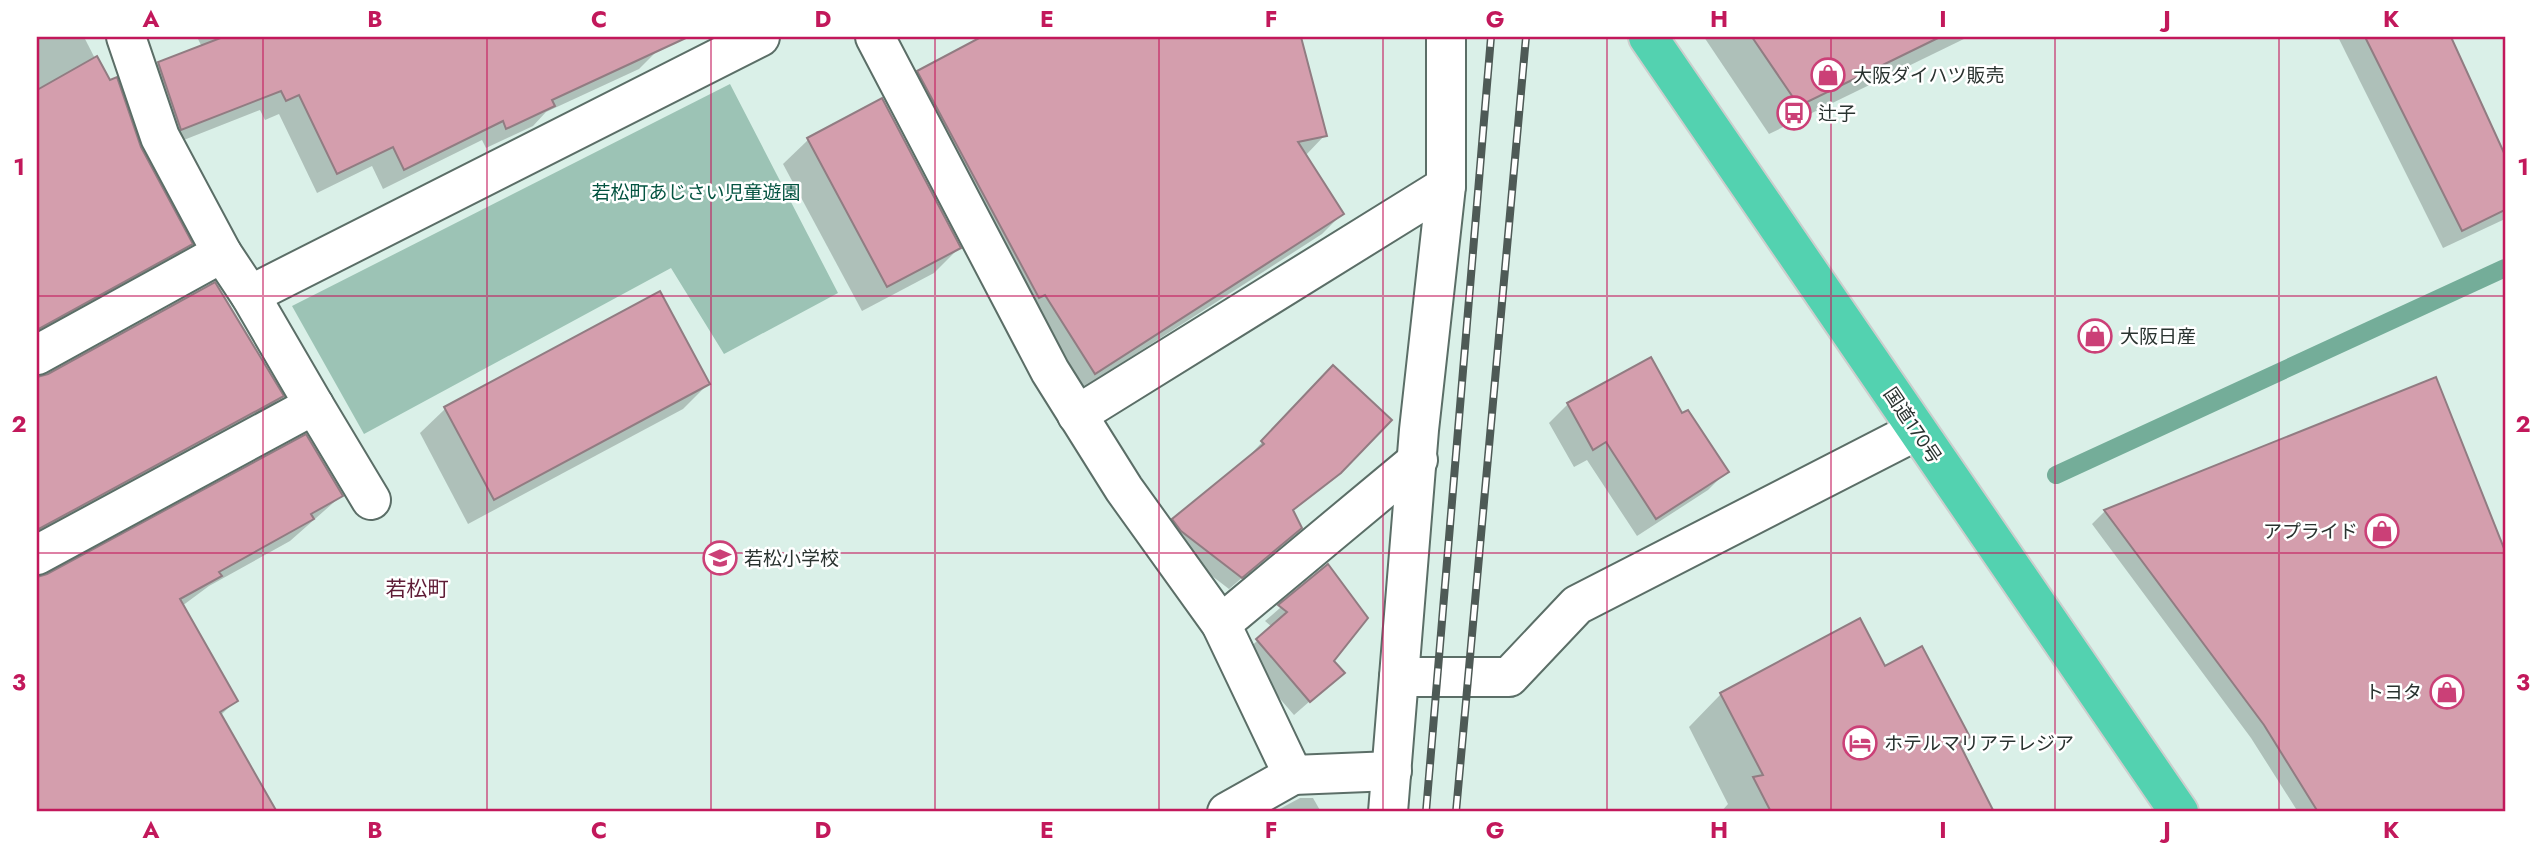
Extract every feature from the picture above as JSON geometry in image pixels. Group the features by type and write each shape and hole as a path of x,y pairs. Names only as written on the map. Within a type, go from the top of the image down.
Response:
{"highway":[{"name":"国道170号","path":"1648,37 2179,812"}],"street":[{"path":"126,37 160,137 222,253 250,295 371,500"},
{"path":"250,295 760,37"},
{"path":"875,37 1050,371 1124,489 1221,624 1293,775"},
{"path":"1388,812 1418,460 1446,186 1446,37"},
{"path":"1077,415 1446,186"},
{"path":"37,355 222,253"},
{"path":"37,555 314,405"},
{"path":"1399,677 1509,677 1577,605 1916,431"},
{"path":"1221,624 1418,460"},
{"path":"1227,812 1293,775 1392,771"}],"green space":[{"name":"若松町あじさい児童遊園","path":"730,84 838,293 724,354 671,268 364,434 292,306"}],"building":[{"path":"223,37 688,37 552,100 555,106 506,129 503,121 404,170 393,147 337,174 299,95 286,101 281,91 181,130 158,62"},
{"path":"981,37 1301,37 1327,136 1298,142 1344,214 1095,374 1045,295 1039,298 917,71"},
{"name":"大阪ダイハツ販売","path":"1752,37 1940,37 1799,106"},
{"path":"2365,37 2451,37 2505,155 2505,210 2462,231"},
{"path":"97,56 110,80 117,77 141,147 193,244 37,330 37,90"},
{"path":"882,98 961,248 887,287 807,138"},
{"path":"215,282 284,396 37,530 37,377 48,374"},
{"path":"660,291 710,384 494,500 444,407"},
{"path":"1651,357 1682,413 1688,410 1729,472 1656,519 1606,442 1593,450 1567,403"},
{"path":"1333,365 1392,420 1341,473 1293,510 1302,528 1242,578 1181,531 1172,519 1264,444 1261,441"},
{"path":"2436,377 2505,551 2505,812 2318,812 2264,725 2104,510"},
{"path":"306,434 343,496 311,514 314,519 219,572 222,576 180,599 238,701 220,712 277,812 37,812 37,577"},
{"path":"1328,564 1368,618 1334,661 1345,673 1310,702 1256,639 1287,612 1278,605"},
{"path":"1860,618 1885,666 1922,646 1970,737 1959,743 1994,812 1771,812 1753,777 1763,775 1720,693"}],"waterway":[{"path":"2056,475 2505,268"}],"railway":[{"path":"1426,812 1491,37"},
{"path":"1456,812 1526,37"}],"place":[{"name":"大阪ダイハツ販売","path":"1828,75"},
{"name":"辻子","path":"1794,113"},
{"name":"大阪日産","path":"2095,336"},
{"name":"アプライド","path":"2382,531"},
{"name":"若松小学校","path":"720,558"},
{"name":"トヨタ","path":"2447,692"},
{"name":"ホテルマリアテレジア","path":"1860,743"}],"district":[{"name":"若松町","path":"417,589"}]}
